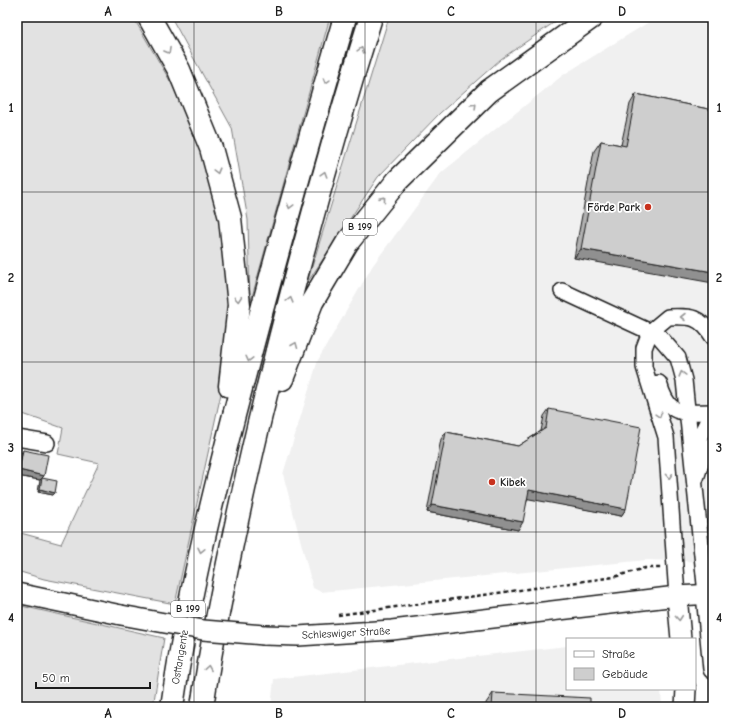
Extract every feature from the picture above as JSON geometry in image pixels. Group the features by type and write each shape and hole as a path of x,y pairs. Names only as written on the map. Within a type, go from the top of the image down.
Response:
{"highway":[{"path":"149,17 179,70 211,148 230,218 239,305 231,377 209,512"},
{"name":"B 199","path":"209,512 294,190 345,17"},
{"path":"238,515 280,336 314,210 371,17"},
{"name":"B 199","path":"202,707 208,666 238,515 288,361 312,302 347,243 398,180 489,91 592,17"},
{"name":"Osttangente","path":"172,707 191,596 209,512"}],"main road":[{"name":"Schleswiger Straße","path":"17,593 121,615 203,630 298,636 392,630 677,596 710,594"},
{"path":"710,594 713,669"},
{"path":"677,596 681,638"},
{"path":"685,707 686,690"}],"lane":[{"path":"562,291 659,336 678,358 684,380 695,481 710,594"},
{"path":"677,596 666,437 644,367 644,348 650,332 668,317 690,316 706,326 713,337"},
{"path":"644,367 658,382 663,399 669,406 679,411 713,412"},
{"path":"692,452 706,424 713,416"},
{"path":"17,438 47,443"},
{"path":"695,481 703,458 710,446 713,444"}],"path":[{"path":"332,616 614,577 645,568 676,567"}],"shaded area":[{"path":"17,17 133,17 173,86 209,172 226,252 229,306 222,389 175,604 44,579 17,571 17,532 61,544 99,463 58,454 63,428 17,412"},
{"path":"171,17 330,17 250,304 248,220 232,128"},
{"path":"389,17 562,17 501,59 440,113 378,177 307,283"},
{"path":"657,17 713,17 713,562 647,560 321,592 313,588 283,474 318,360 373,265 441,173 563,75"},
{"path":"17,605 164,638 153,707 17,707"},
{"path":"566,646 566,690 661,690 662,707 271,707 274,679"}],"building":[{"name":"Förde Park","path":"636,94 713,110 713,272 581,249 601,141 626,146"},
{"path":"549,409 641,427 626,509 529,490 523,522 432,505 446,432 518,446 546,428"},
{"path":"23,450 48,455 44,476 19,470"},
{"path":"42,478 57,481 55,493 40,489"},
{"path":"493,693 590,698 590,707 492,707"},
{"path":"306,704 365,707 305,707"}],"place":[{"name":"Förde Park","path":"648,207"},
{"name":"Kibek","path":"492,482"}]}
